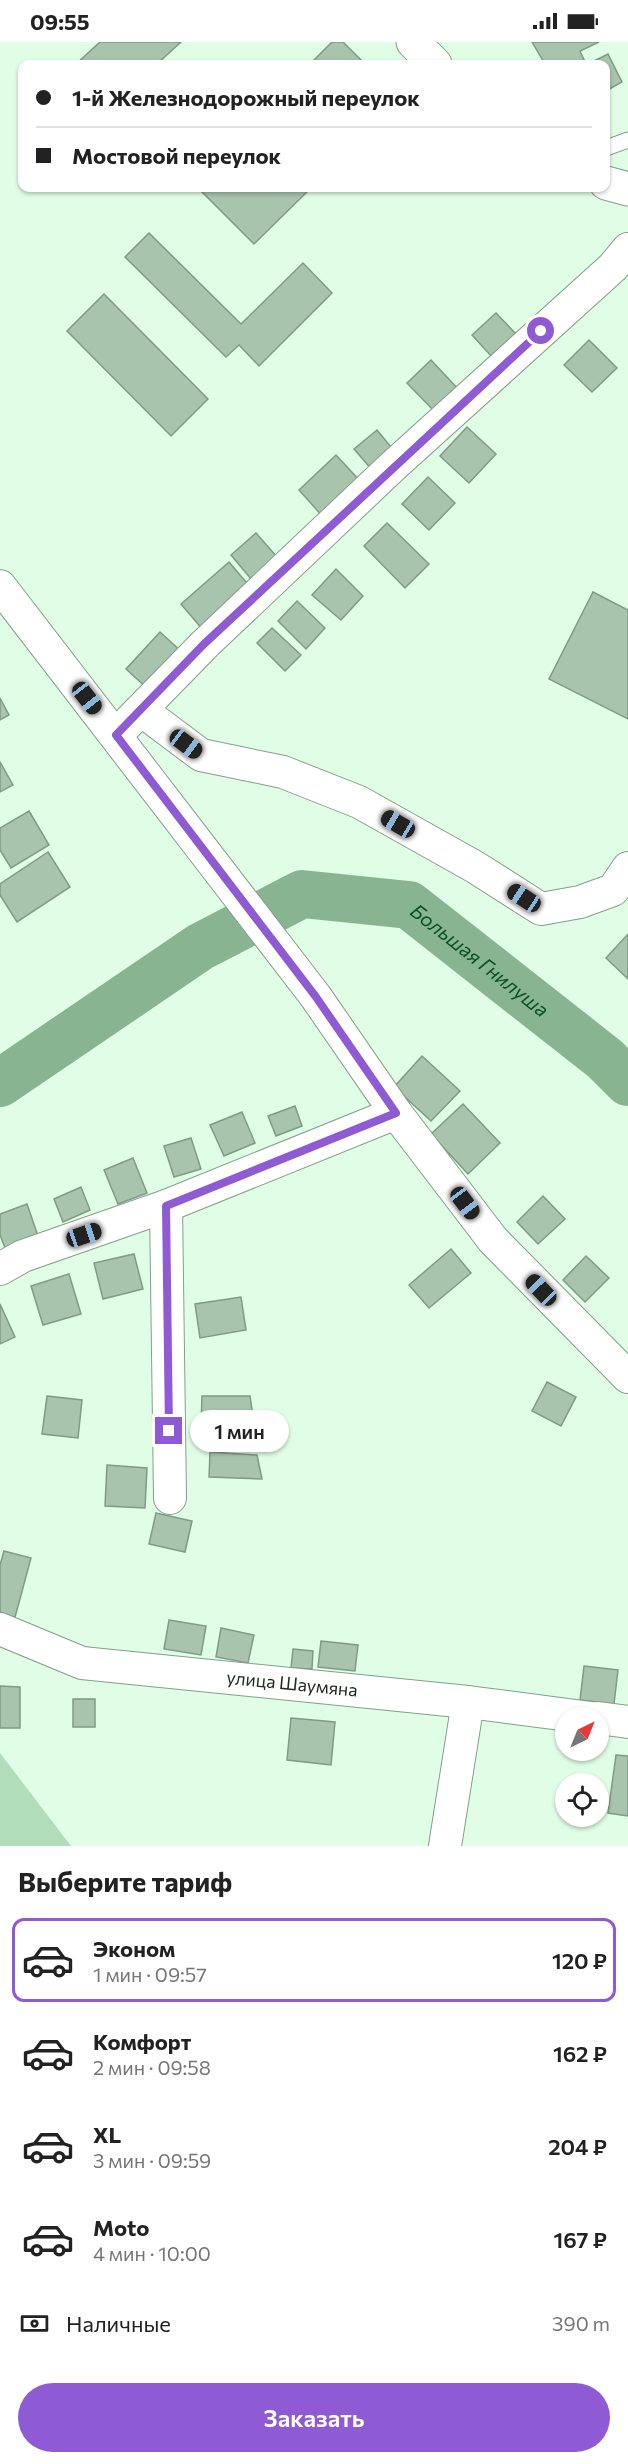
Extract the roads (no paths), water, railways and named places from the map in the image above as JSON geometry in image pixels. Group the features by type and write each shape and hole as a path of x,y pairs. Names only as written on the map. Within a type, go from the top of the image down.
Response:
{"main road":[{"path":"412,42 431,60"},
{"path":"610,184 628,189"}],"street":[{"path":"116,735 204,644 435,427 613,267 628,249"},
{"path":"0,586 316,997 396,1113 493,1240 628,1377"},
{"path":"141,710 201,755 283,772 359,802 475,867 541,909 580,902 613,890 628,868"},
{"path":"0,1269 22,1256 166,1206 396,1113"},
{"path":"166,1206 170,1498"},
{"name":"улица Шаумяна","path":"0,1629 82,1663 468,1702 555,1713"},
{"path":"445,1846 468,1702"},
{"path":"609,1720 628,1722"}],"lane":[{"path":"610,147 628,141"}],"waterway":[{"name":"Большая Гнилуша","path":"0,1083 200,947 302,894 409,905 605,1059 628,1082"}]}
